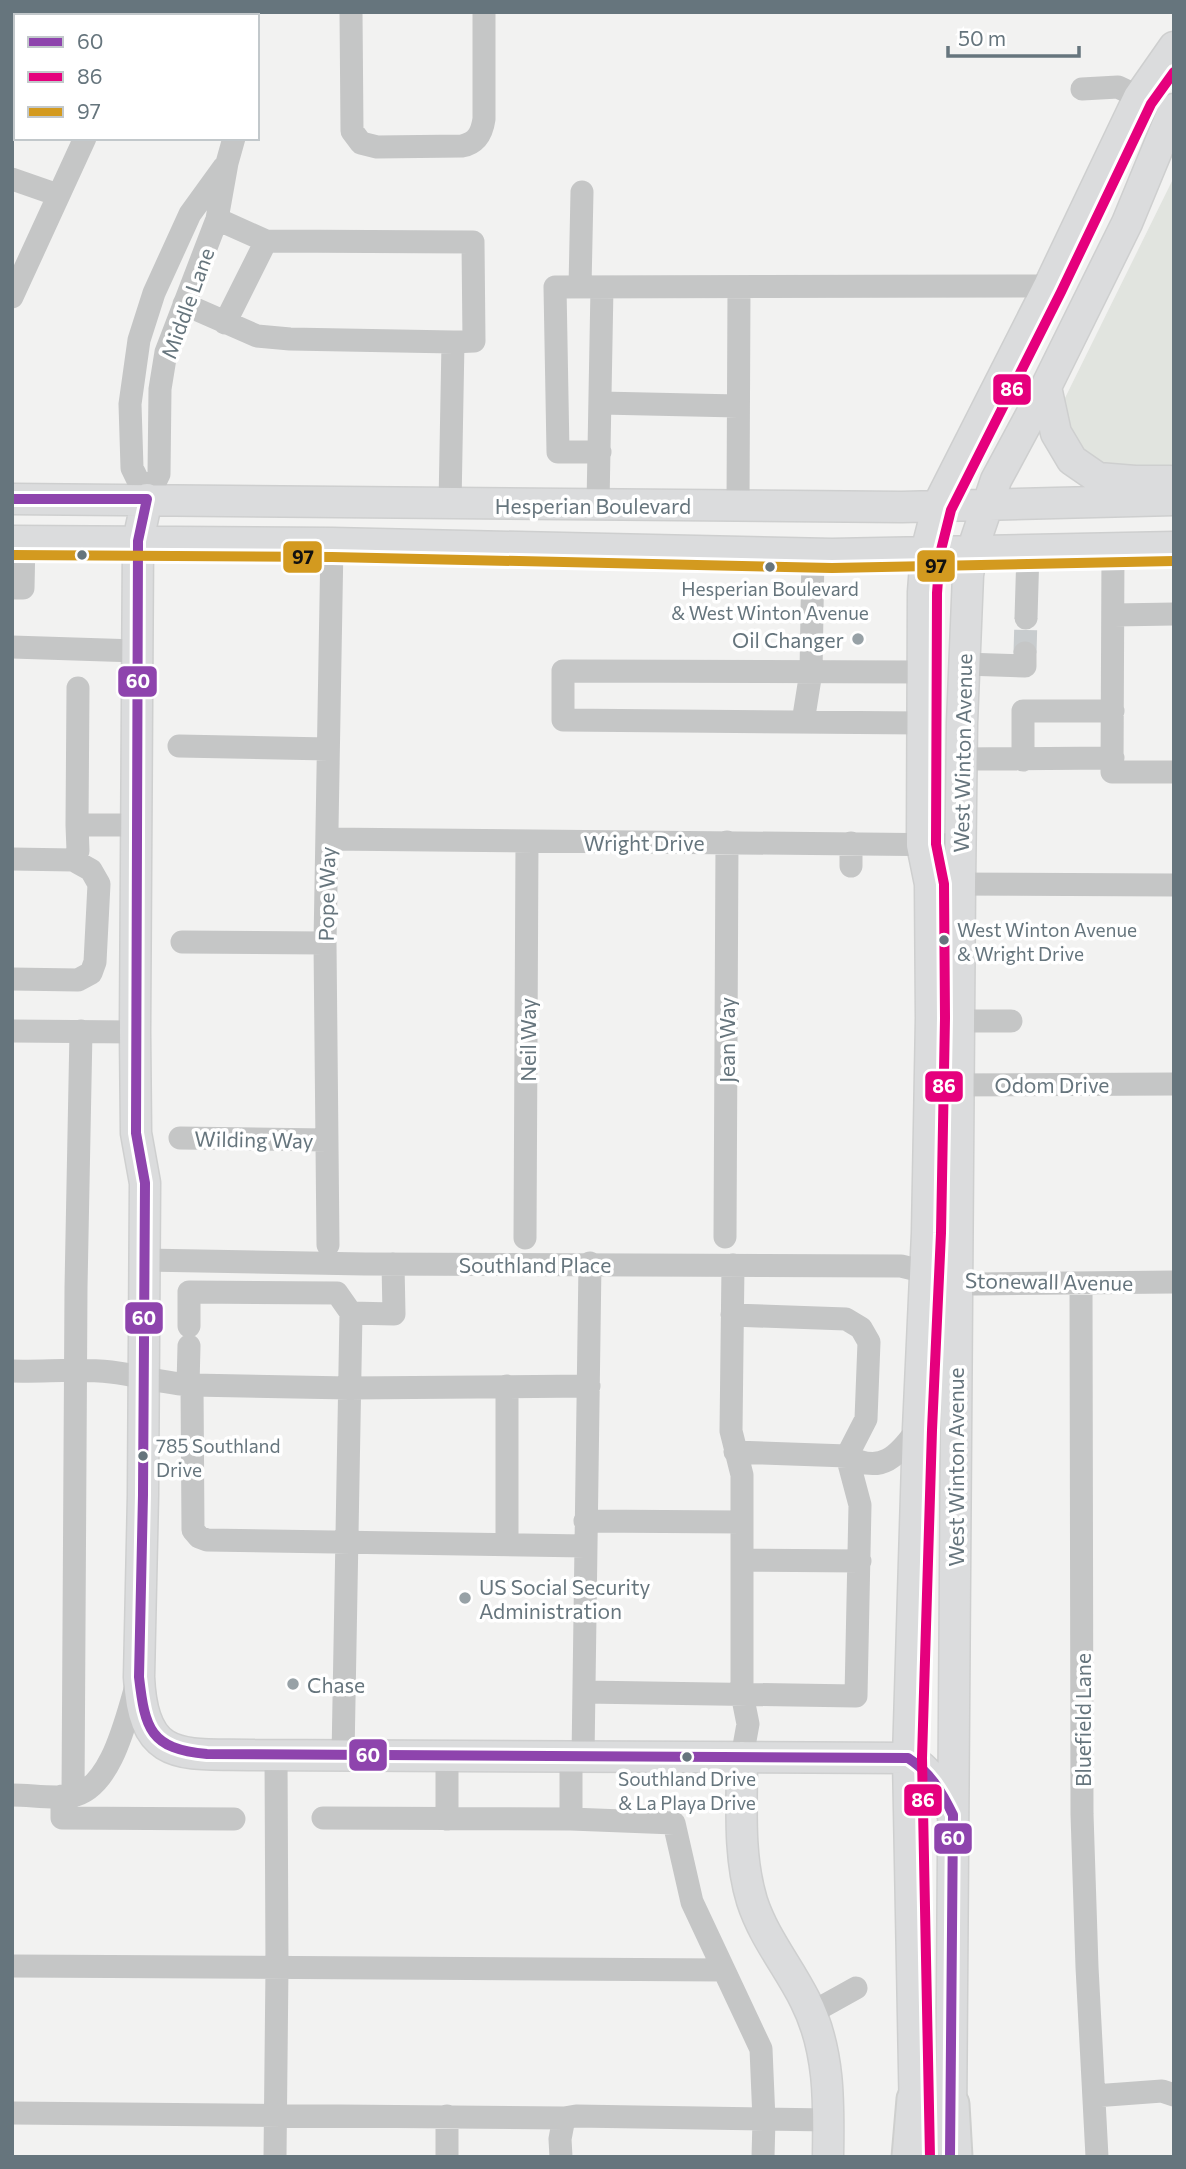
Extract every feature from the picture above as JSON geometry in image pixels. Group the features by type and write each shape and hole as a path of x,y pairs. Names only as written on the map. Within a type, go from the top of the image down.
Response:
{"highway":[{"path":"909,2157 914,2099"},
{"path":"952,2105 955,2157"}],"main road":[{"name":"West Winton Avenue","path":"950,2157 956,1279 930,884 922,845 923,592 926,552 937,505 1049,286 1139,97 1174,47"},
{"path":"1126,223 1121,194 1149,124 1147,109 1139,97"},
{"name":"West Winton Avenue","path":"916,2157 908,1758 918,1429 925,1272 945,1085 959,1021 961,759 968,575 972,551 996,480 1046,387 1126,223 1174,109"},
{"path":"1046,387 1056,433 1072,460 1098,478 1174,480"},
{"name":"Hesperian Boulevard","path":"12,499 738,506 987,506 1174,500"},
{"path":"147,499 138,541 135,1032 136,1133 145,1183 144,1495 139,1677 140,1704 149,1730 164,1747 188,1753 908,1758 930,1775 941,1789 953,1815"},
{"name":"Hesperian Boulevard","path":"18,541 332,542 813,554 1174,547"},
{"path":"742,1757 743,1852 750,1892 772,1945 811,2013 825,2060 829,2120 828,2157"}],"street":[{"path":"351,12 352,131 361,143 377,147 462,146 469,145 479,135 484,119 484,12"},
{"path":"1082,89 1118,87 1139,97"},
{"path":"12,297 84,140"},
{"name":"Middle Lane","path":"147,499 159,474 160,389 166,352 218,219 233,140"},
{"name":"Middle Lane","path":"147,499 132,468 130,404 139,341 154,293 190,214 227,163"},
{"path":"12,179 58,195"},
{"path":"582,192 601,403 598,504"},
{"path":"184,304 257,336 474,341 473,242 266,241 218,219"},
{"path":"225,323 266,241"},
{"path":"600,452 558,452 555,287 1049,286"},
{"path":"738,506 739,288"},
{"path":"450,504 453,342"},
{"path":"601,403 738,406"},
{"path":"12,588 23,588 18,541"},
{"name":"Pope Way","path":"328,1245 325,943 332,542"},
{"path":"1113,549 1112,772 1174,772"},
{"path":"1026,618 1028,551"},
{"path":"803,722 811,672 813,554"},
{"path":"1114,615 1174,614"},
{"path":"12,647 137,651"},
{"path":"964,664 1025,666 1025,653"},
{"path":"922,672 563,671 563,720 922,723"},
{"path":"12,979 78,980 91,973 94,962 94,934 99,917 99,884 82,865 78,851 78,688"},
{"path":"1023,760 1023,711 1113,711"},
{"path":"179,746 328,749"},
{"path":"961,759 1112,758"},
{"path":"78,825 136,825"},
{"name":"Wright Drive","path":"327,839 960,845"},
{"name":"Neil Way","path":"525,1238 527,841"},
{"name":"Jean Way","path":"725,1237 727,842"},
{"path":"851,843 851,866"},
{"path":"12,859 82,865"},
{"path":"930,884 1174,885"},
{"path":"182,942 325,943"},
{"path":"959,1021 1011,1021"},
{"path":"12,1031 135,1032"},
{"path":"81,1031 68,1796 62,1818 234,1819"},
{"name":"Odom Drive","path":"945,1085 1174,1084"},
{"name":"Wilding Way","path":"180,1138 327,1140"},
{"name":"Southland Place","path":"144,1261 901,1266 925,1272"},
{"path":"571,1819 584,1692 590,1263"},
{"path":"351,1313 394,1314 393,1264"},
{"path":"733,1265 731,1432 742,1475 742,1694 748,1724 742,1757"},
{"name":"Stonewall Avenue","path":"925,1272 975,1284 1174,1282"},
{"name":"Bluefield Lane","path":"1081,1283 1082,1814 1097,2157"},
{"path":"343,1756 346,1542 351,1313 337,1293 189,1292 193,1530 199,1537 207,1541 346,1542 507,1544 585,1546"},
{"path":"584,1692 856,1696 860,1505 847,1456 866,1419 869,1342 861,1328 846,1319 732,1315"},
{"path":"12,1371 108,1371 176,1385 349,1388 589,1386"},
{"path":"507,1386 507,1544"},
{"path":"735,1452 847,1456 861,1464 873,1465 899,1454 918,1429"},
{"path":"585,1521 742,1522"},
{"path":"743,1560 860,1560"},
{"path":"12,1795 68,1796 93,1786 114,1755 139,1677"},
{"path":"275,2157 278,1967 276,1755"},
{"path":"447,1756 447,1819"},
{"path":"323,1818 571,1819 674,1823 692,1902 761,2049 763,2157"},
{"path":"12,1966 724,1970"},
{"path":"811,2013 856,1988"},
{"path":"1094,2096 1161,2091 1174,2095"},
{"path":"12,2113 829,2120"},
{"path":"447,2116 447,2157"},
{"path":"561,2157 560,2139 564,2118"}],"shaded area":[{"path":"1174,177 1174,471 1116,468 1093,458 1074,433 1066,435 1063,409 1065,398"}],"tunnel":[{"path":"1025,653 1026,618"}],"transit line":[{"name":"86","path":"930,2157 922,1758 941,1233 945,1018 944,884 936,844 937,593 940,554 951,510 1061,292 1151,104 1174,72"},
{"name":"60","path":"12,499 147,499 138,541 136,1133 145,1183 139,1677 148,1723 162,1741 173,1747 207,1754 908,1758 935,1783 953,1815 950,2157"},
{"name":"97","path":"12,555 332,557 832,568 1174,561"}],"place":[{"name":"Hesperian Boulevard & West Winton Avenue","path":"770,567"},
{"name":"Oil Changer","path":"858,639"},
{"name":"West Winton Avenue & Wright Drive","path":"944,940"},
{"name":"785 Southland Drive","path":"143,1456"},
{"name":"US Social Security Administration","path":"465,1598"},
{"name":"Chase","path":"293,1684"},
{"name":"Southland Drive & La Playa Drive","path":"687,1757"}]}
